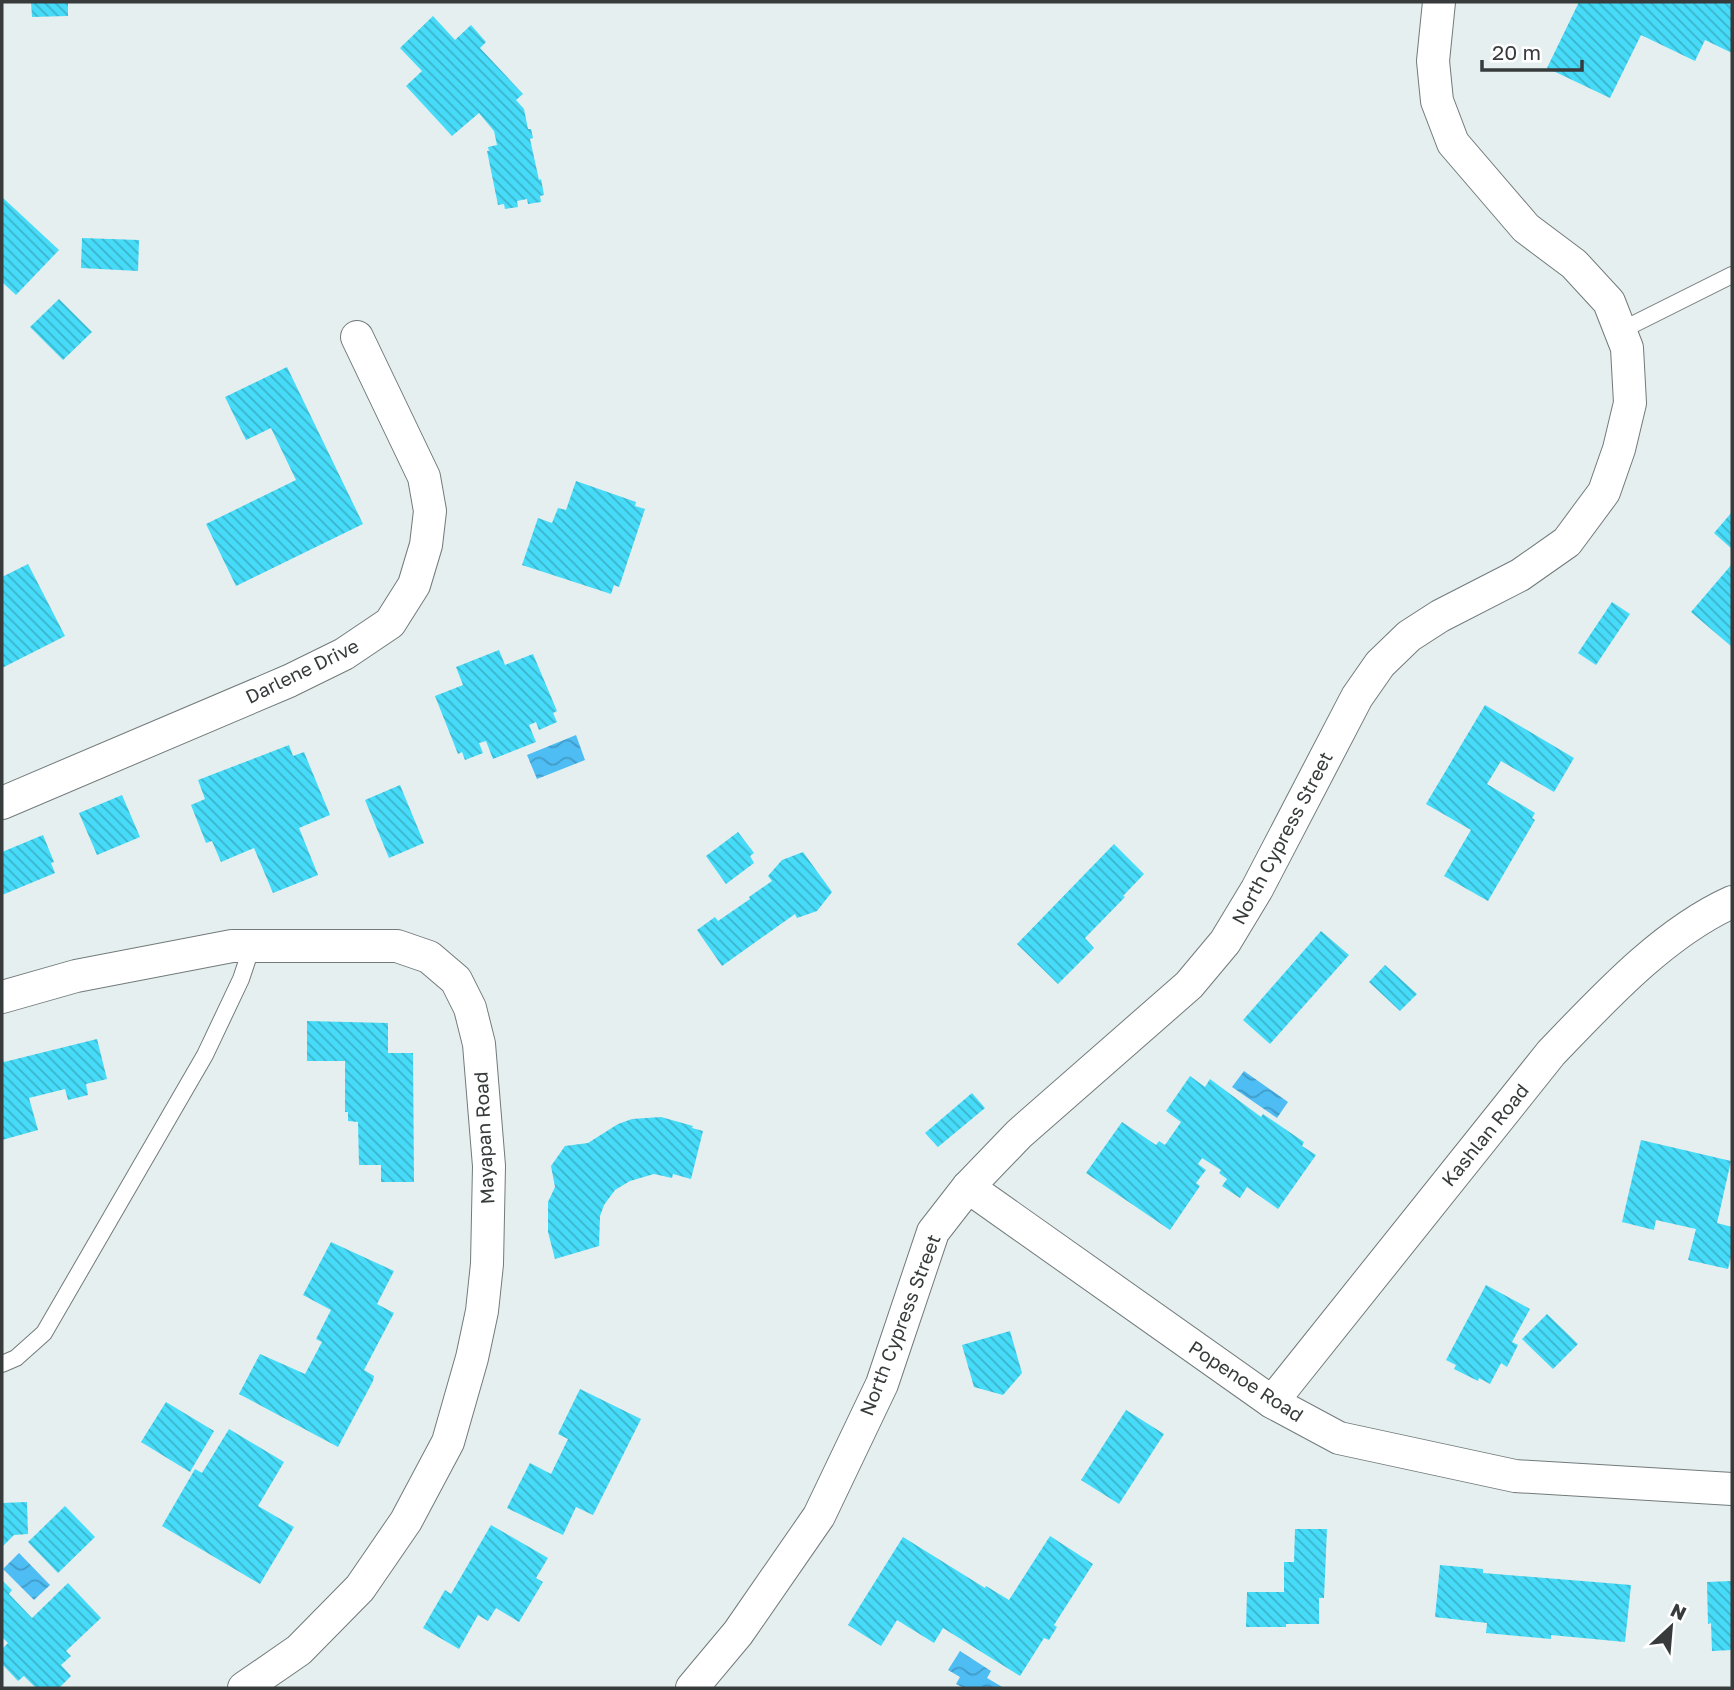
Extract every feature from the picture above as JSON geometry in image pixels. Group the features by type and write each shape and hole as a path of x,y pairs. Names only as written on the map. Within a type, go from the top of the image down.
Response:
{"street":[{"name":"North Cypress Street","path":"692,1688 738,1633 819,1516 882,1384 933,1232 968,1187 1019,1134 1189,985 1225,942 1257,889 1357,697 1380,664 1409,636 1440,616 1520,575 1567,542 1604,492 1619,449 1629,403 1627,348 1609,302 1574,264 1526,228 1453,143 1437,101 1435,88 1433,61 1439,2"},
{"name":"Darlene Drive","path":"2,803 289,681 344,654 390,623 414,586 426,545 430,511 424,477 357,337"},
{"name":"Kashlan Road","path":"1272,1402 1550,1053 1656,952 1711,912 1732,902"},
{"name":"Mayapan Road","path":"2,997 76,976 232,946 397,946 429,957 456,980 470,1008 479,1044 489,1166 487,1264 482,1311 472,1357 448,1442 406,1521 360,1588 299,1650 244,1688"},
{"name":"Popenoe Road","path":"968,1187 1272,1402 1339,1438 1515,1476 1732,1489"}],"lane":[{"path":"1620,331 1732,275"},
{"path":"2,1364 16,1358 44,1333 205,1055 241,979 252,946"}],"water":[{"path":"576,735 585,760 537,779 527,755"},
{"path":"1244,1071 1288,1102 1277,1118 1232,1087"},
{"path":"19,1553 50,1585 34,1600 3,1569"},
{"path":"960,1651 991,1671 987,1678 1004,1688 964,1688 956,1684 960,1677 948,1670"}],"building":[{"path":"31,2 68,2 68,16 32,17"},
{"path":"1579,2 1732,2 1732,53 1705,40 1695,61 1641,35 1610,98 1547,68"},
{"path":"433,16 455,40 471,25 486,42 480,48 523,94 516,100 524,109 528,129 531,129 533,138 530,139 544,195 540,196 541,202 528,204 527,199 517,201 518,207 505,209 504,204 498,205 487,151 488,147 497,145 494,131 479,113 452,136 406,86 422,71 400,48"},
{"path":"2,197 59,250 16,295 2,282"},
{"path":"82,238 139,240 138,271 81,268"},
{"path":"59,299 92,332 63,360 30,327"},
{"path":"287,367 363,524 236,586 206,524 296,480 271,428 246,440 225,397"},
{"path":"576,481 636,502 635,506 645,509 619,587 614,585 611,594 522,565 538,518 552,523 558,508 566,510"},
{"path":"1732,512 1732,549 1714,533"},
{"path":"28,564 65,636 2,668 2,577"},
{"path":"1732,564 1732,647 1691,612"},
{"path":"1612,602 1630,614 1596,665 1578,653"},
{"path":"499,650 505,665 533,654 557,711 553,713 557,722 539,730 536,722 529,725 536,742 493,759 486,741 479,743 483,753 465,760 462,752 458,754 435,696 463,685 456,667"},
{"path":"1485,705 1574,758 1554,792 1501,761 1487,784 1535,813 1532,818 1535,820 1488,901 1444,876 1471,830 1426,804"},
{"path":"289,745 293,756 304,752 330,815 299,828 318,875 273,893 254,848 221,862 212,841 206,843 191,805 205,799 198,780"},
{"path":"400,785 424,843 389,858 365,800"},
{"path":"122,795 140,837 97,855 79,813"},
{"path":"738,832 754,853 750,856 754,863 726,884 706,856"},
{"path":"43,835 54,862 51,863 55,873 2,895 2,852"},
{"path":"1114,844 1144,874 1085,938 1094,948 1058,984 1017,944"},
{"path":"803,852 832,892 817,911 797,918 795,914 722,966 697,930 715,917 718,921 750,899 749,897 772,881 768,876 782,860"},
{"path":"1321,931 1349,955 1270,1044 1243,1020"},
{"path":"1385,965 1417,994 1400,1011 1369,982"},
{"path":"307,1021 388,1023 388,1053 413,1053 414,1182 381,1182 381,1165 359,1165 358,1122 348,1121 348,1112 345,1112 345,1061 307,1061"},
{"path":"97,1039 107,1079 86,1084 88,1095 68,1100 65,1089 29,1098 38,1130 2,1140 2,1056 4,1062"},
{"path":"1190,1076 1205,1087 1210,1079 1261,1117 1263,1114 1304,1142 1302,1146 1316,1155 1278,1209 1247,1187 1240,1198 1222,1186 1227,1179 1219,1173 1221,1170 1202,1158 1198,1164 1206,1170 1196,1183 1200,1186 1170,1230 1086,1173 1122,1122 1156,1145 1159,1141 1165,1145 1181,1122 1166,1111"},
{"path":"972,1093 985,1108 938,1147 925,1133"},
{"path":"661,1117 703,1131 691,1179 673,1174 672,1178 654,1174 630,1181 615,1190 604,1205 600,1216 599,1246 555,1259 548,1232 548,1202 555,1187 551,1166 565,1146 588,1143 618,1124 632,1119"},
{"path":"1641,1140 1731,1161 1717,1223 1732,1227 1732,1253 1728,1269 1688,1260 1696,1229 1656,1220 1654,1230 1622,1222"},
{"path":"331,1242 394,1271 377,1304 394,1313 364,1370 374,1376 373,1381 338,1447 239,1394 260,1354 305,1374 322,1342 316,1339 331,1310 303,1295"},
{"path":"1486,1285 1530,1309 1512,1342 1518,1345 1507,1367 1501,1363 1490,1384 1454,1369 1456,1365 1446,1360"},
{"path":"1547,1314 1578,1344 1553,1369 1522,1339"},
{"path":"1010,1331 1022,1373 1003,1395 974,1387 962,1345"},
{"path":"580,1389 641,1419 593,1515 576,1507 563,1535 507,1508 530,1463 551,1474 568,1439 558,1434"},
{"path":"166,1402 214,1431 190,1472 141,1442"},
{"path":"1126,1410 1164,1434 1119,1504 1081,1480"},
{"path":"229,1429 284,1462 258,1506 294,1527 260,1584 162,1526 195,1469 202,1473"},
{"path":"27,1502 28,1534 14,1535 2,1547 2,1503"},
{"path":"65,1506 95,1537 58,1573 28,1542"},
{"path":"491,1525 548,1558 536,1578 543,1582 519,1622 496,1608 488,1621 478,1615 459,1649 423,1628 445,1590 451,1594"},
{"path":"1295,1529 1327,1529 1324,1598 1319,1598 1319,1624 1246,1627 1247,1592 1284,1592 1284,1562 1294,1562"},
{"path":"1050,1536 1093,1564 1054,1625 1057,1627 1049,1640 1044,1638 1020,1676 943,1628 934,1643 897,1620 881,1646 848,1625 903,1537 1009,1600"},
{"path":"1440,1565 1483,1569 1483,1573 1631,1585 1625,1642 1551,1635 1551,1639 1486,1633 1487,1623 1435,1617"},
{"path":"2,1580 12,1590 9,1594 32,1618 68,1583 101,1618 66,1651 71,1656 61,1665 71,1676 59,1688 36,1688 24,1676 18,1681 2,1664 2,1649 8,1643 2,1637"},
{"path":"1732,1581 1732,1650 1712,1651 1707,1582"}]}
